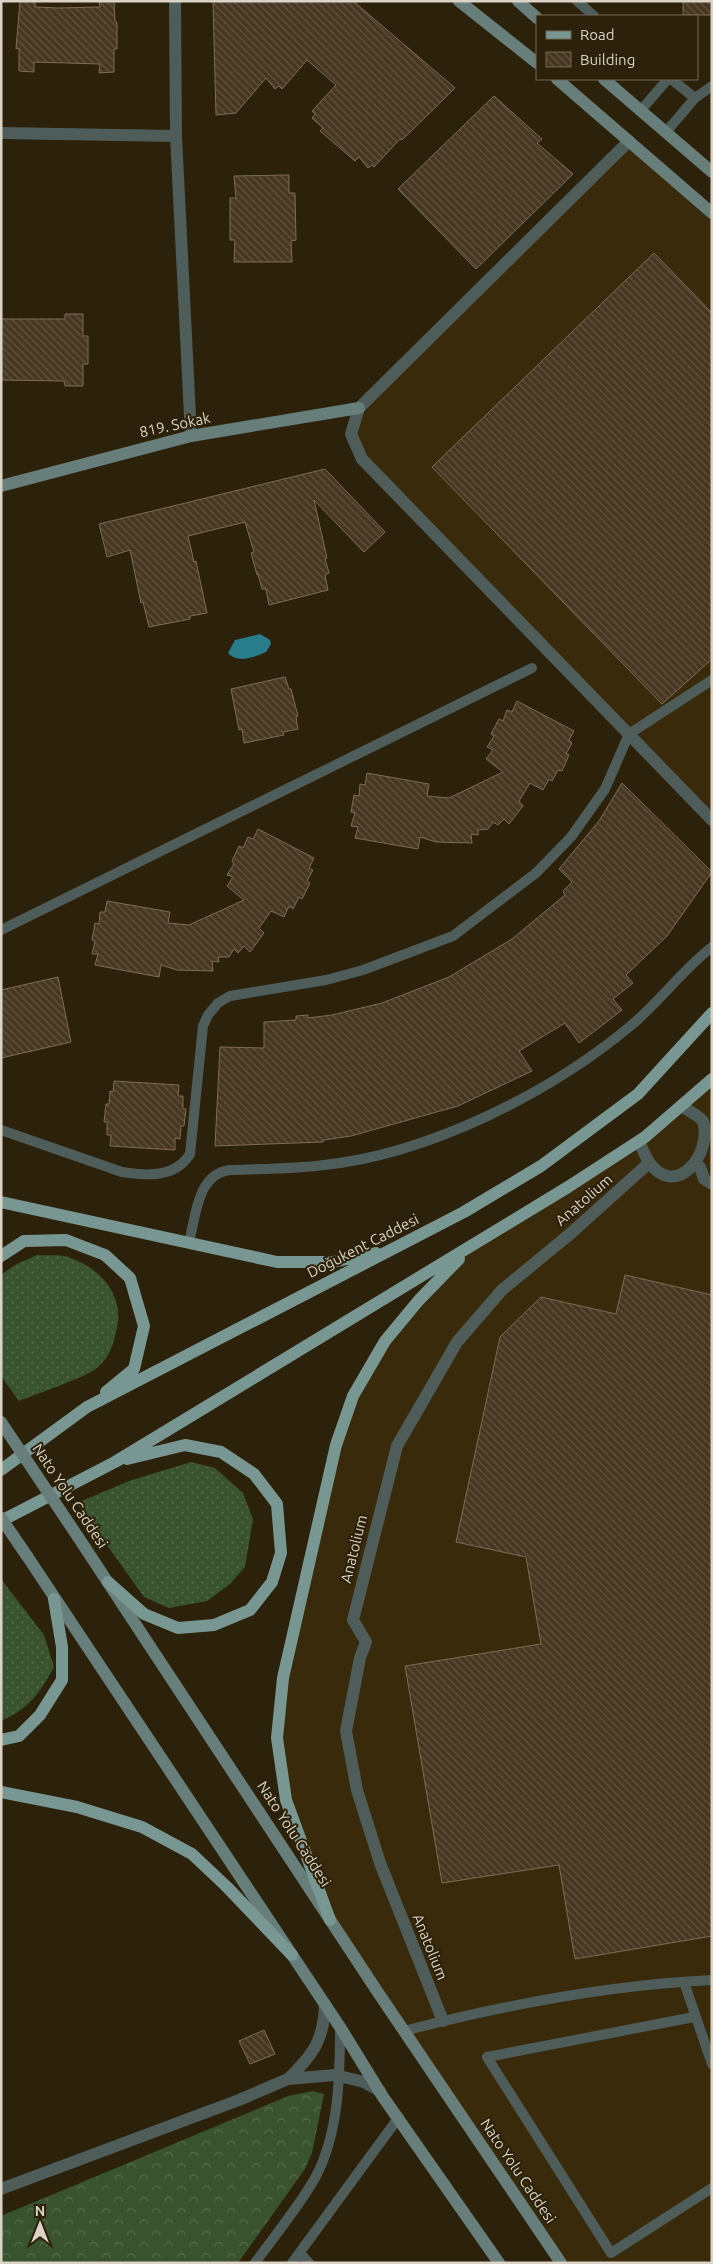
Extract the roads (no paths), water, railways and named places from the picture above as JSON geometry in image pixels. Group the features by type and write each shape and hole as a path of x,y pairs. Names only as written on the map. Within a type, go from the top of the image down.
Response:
{"main road":[{"path":"459,1 536,62"},
{"path":"518,1 536,17"},
{"path":"558,80 712,213"},
{"path":"605,80 712,172"},
{"name":"819. Sokak","path":"1,486 191,436 358,408"},
{"name":"Doğukent Caddesi","path":"1,1470 87,1407 464,1212 541,1166 638,1094 712,1013"},
{"path":"499,2263 380,2091 325,2004 27,1556 1,1520 115,1462 472,1245 639,1141 712,1079"},
{"path":"1,1202 277,1262 333,1262 385,1251 464,1212"},
{"path":"1,1256 24,1241 66,1240 105,1255 130,1278 144,1326 134,1369 87,1407"},
{"path":"330,1920 286,1800 277,1738 282,1678 336,1445 353,1396 385,1341 419,1300 472,1245"},
{"name":"Nato Yolu Caddesi","path":"1,1422 330,1920 561,2263"},
{"path":"108,1582 144,1614 178,1628 214,1625 250,1610 272,1582 281,1553 277,1504 254,1474 221,1452 185,1445 115,1462"},
{"path":"1,1740 19,1736 40,1715 62,1680 62,1647 54,1599"},
{"path":"1,1792 77,1808 142,1827 192,1854 227,1886 292,1955"}],"street":[{"path":"175,1 176,136 191,436"},
{"path":"1,133 176,136"},
{"path":"629,141 358,408 351,434 362,459 712,820"},
{"path":"639,1141 649,1163 666,1176 688,1175 700,1167 708,1155 711,1137 703,1121 681,1106"},
{"name":"Anatolium","path":"442,2021 380,1863 357,1790 346,1731 360,1658 366,1642 353,1620 397,1446 457,1342 502,1290 570,1234 649,1163"},
{"path":"700,1167 704,1180 712,1184"},
{"path":"288,2079 308,2060 320,2038 325,2004"},
{"path":"1,2189 240,2100 288,2079 316,2075 339,2076 364,2082 380,2091"}],"lane":[{"path":"577,1 593,15"},
{"path":"641,110 668,80"},
{"path":"670,80 695,98"},
{"path":"666,132 695,98 712,86"},
{"path":"1,930 532,668"},
{"path":"1,1130 122,1172 155,1174 172,1171 184,1163 190,1154 203,1026 208,1015 218,1003 230,996 245,992 326,980 363,970 453,936 536,873 571,837 605,789 629,734 712,680"},
{"path":"189,1242 203,1189 217,1174 230,1170 325,1165 356,1159 416,1143 481,1118 548,1084 621,1033 712,947"},
{"path":"404,2031 477,2012 585,1994 712,1980"},
{"path":"684,1982 694,2017 712,2064"},
{"path":"694,2017 487,2057 611,2253 712,2188"},
{"path":"255,2263 315,2177 324,2159 331,2133 339,2076 340,2027"},
{"path":"292,2263 399,2117"},
{"path":"300,2253 309,2263"}],"water":[{"path":"260,634 270,640 271,644 266,652 241,659 228,653 235,640"}]}
